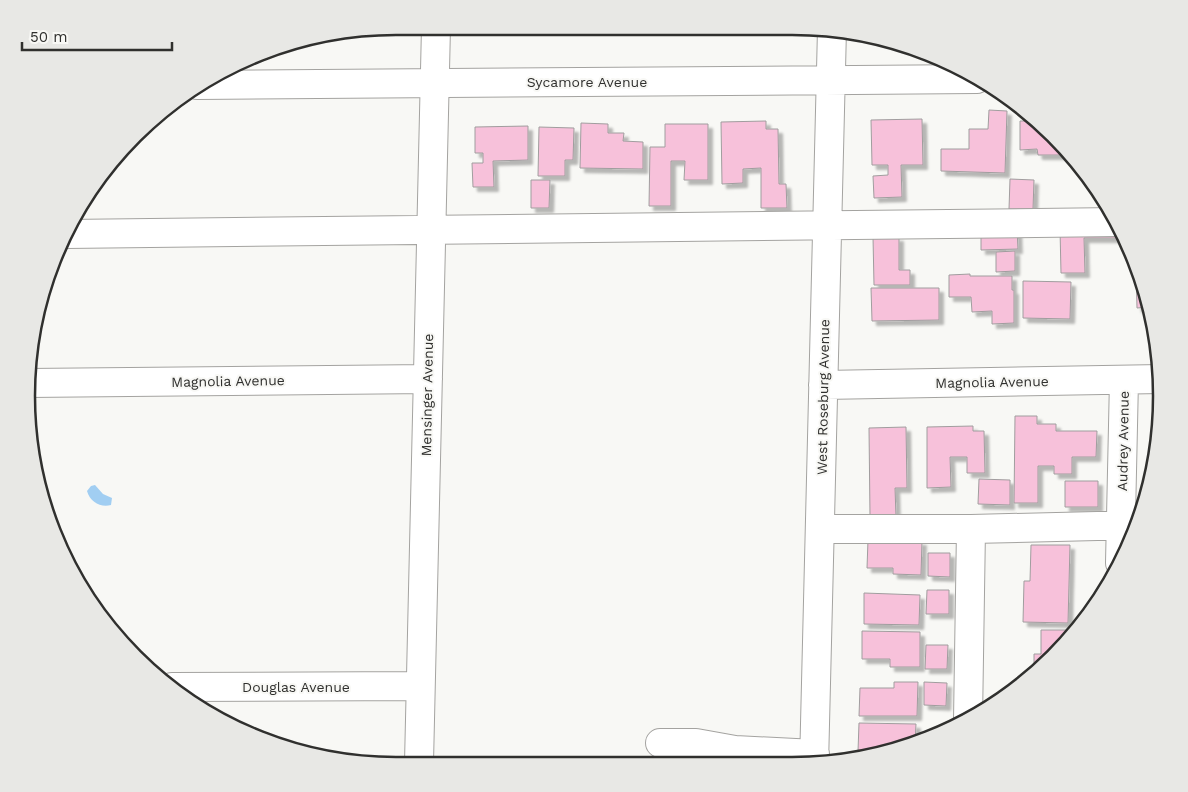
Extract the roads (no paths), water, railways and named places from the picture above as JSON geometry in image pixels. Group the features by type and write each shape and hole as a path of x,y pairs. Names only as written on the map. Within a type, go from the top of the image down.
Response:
{"street":[{"name":"Mensinger Avenue","path":"419,757 436,35"},
{"name":"West Roseburg Avenue","path":"814,756 832,37"},
{"name":"Sycamore Avenue","path":"212,85 965,79"},
{"path":"73,234 1108,222"},
{"name":"Magnolia Avenue","path":"36,383 428,379"},
{"name":"Magnolia Avenue","path":"823,385 1152,379"},
{"name":"Audrey Avenue","path":"1124,380 1129,525"},
{"path":"820,529 971,529 1129,525"},
{"path":"968,711 971,529"},
{"name":"Douglas Avenue","path":"184,688 420,686"},
{"path":"660,743 696,743 790,757"}],"water":[{"path":"95,485 103,494 112,498 111,505 100,505 88,495 87,491 91,486"}]}
